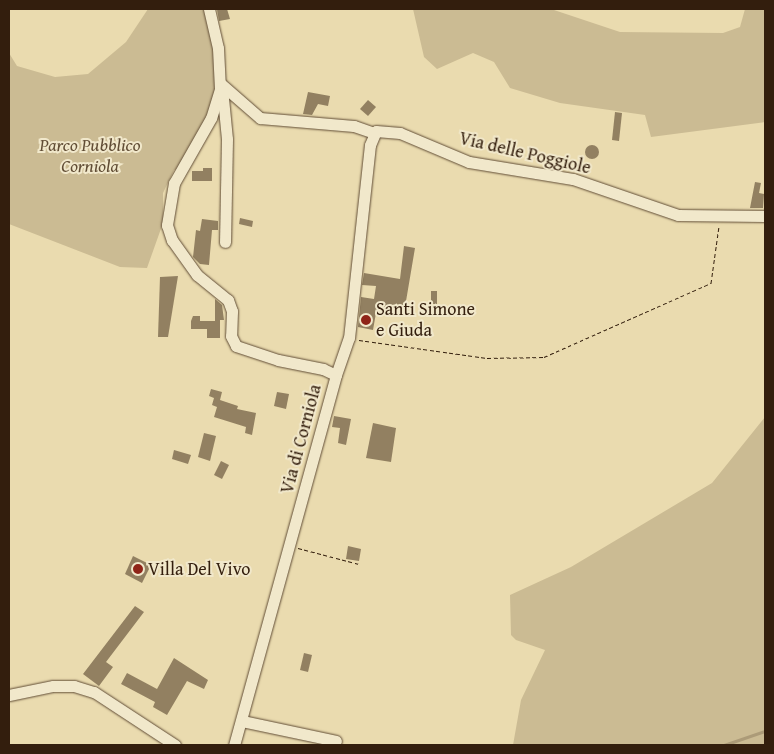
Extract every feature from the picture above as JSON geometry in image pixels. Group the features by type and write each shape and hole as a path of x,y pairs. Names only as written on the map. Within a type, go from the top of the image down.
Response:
{"street":[{"name":"Via di Corniola","path":"209,9 218,48 221,84 211,118 174,183 167,224 172,240 197,275 228,300 232,311 231,336 236,346 270,358 323,369 336,375 234,745"},
{"name":"Via delle Poggiole","path":"221,84 260,118 354,126 374,133 384,130 400,133 469,162 574,179 678,215 765,216"},
{"path":"221,84 228,139 225,242"},
{"path":"336,375 349,338 369,155 374,133"},
{"path":"9,696 54,686 74,686 94,692 175,745"},
{"path":"242,721 336,741"}],"path":[{"path":"349,338 486,358 544,357 712,283 720,216"},
{"path":"290,546 358,564"}],"green space":[{"name":"Parco Pubblico Corniola","path":"148,9 209,9 221,84 182,168 174,170 163,193 163,223 147,268 120,267 9,224 9,53 17,66 55,77 88,74 126,42"},
{"path":"413,9 551,9 620,32 723,33 740,27 745,9 765,9 765,122 651,137 645,115 560,103 510,88 494,62 473,53 437,69 424,57"},
{"path":"765,417 765,745 513,745 521,700 545,650 516,640 511,635 510,595 571,567 712,483"}],"building":[{"path":"217,9 227,9 230,19 219,21"},
{"path":"308,92 330,96 328,106 318,104 312,115 303,114"},
{"path":"368,100 376,107 368,116 360,109"},
{"path":"615,112 622,113 619,141 612,140"},
{"path":"592,145 597,147 599,152 597,157 592,159 587,157 585,152 587,147"},
{"path":"203,168 212,168 212,181 192,181 192,171 203,171"},
{"path":"755,182 761,183 759,193 764,194 763,208 750,208"},
{"path":"240,218 253,221 252,227 239,224"},
{"path":"202,219 218,221 218,230 212,230 209,265 200,264 193,257 196,230 200,231"},
{"path":"404,246 415,248 404,313 380,310 379,313 376,313 373,330 358,327 361,297 374,299 376,286 362,285 364,273 400,279"},
{"path":"178,276 168,337 158,337 160,277"},
{"path":"431,291 437,291 437,304 431,304"},
{"path":"215,299 222,305 224,320 220,320 220,338 207,338 207,329 191,329 191,321 193,316 200,316 200,321 215,321"},
{"path":"211,389 222,392 220,400 238,406 237,409 256,413 252,435 245,433 246,427 214,417 217,407 212,405 214,398 209,396"},
{"path":"277,392 289,394 286,409 274,406"},
{"path":"334,416 351,419 346,445 338,443 340,428 332,427"},
{"path":"373,423 396,428 391,462 366,458"},
{"path":"204,433 216,436 210,461 198,457"},
{"path":"174,450 191,455 188,464 172,459"},
{"path":"221,461 229,465 222,479 214,475"},
{"path":"348,546 361,549 359,561 346,559"},
{"name":"Villa Del Vivo","path":"133,556 151,565 142,583 125,574"},
{"path":"135,606 144,612 106,662 113,667 99,686 83,674"},
{"path":"304,653 312,655 308,672 300,670"},
{"path":"174,658 208,680 204,689 187,681 167,715 153,707 155,702 121,684 127,673 157,689"}],"waterway":[{"path":"724,745 765,731"}],"place":[{"name":"Santi Simone e Giuda","path":"366,320"},
{"name":"Villa Del Vivo","path":"138,569"}]}
